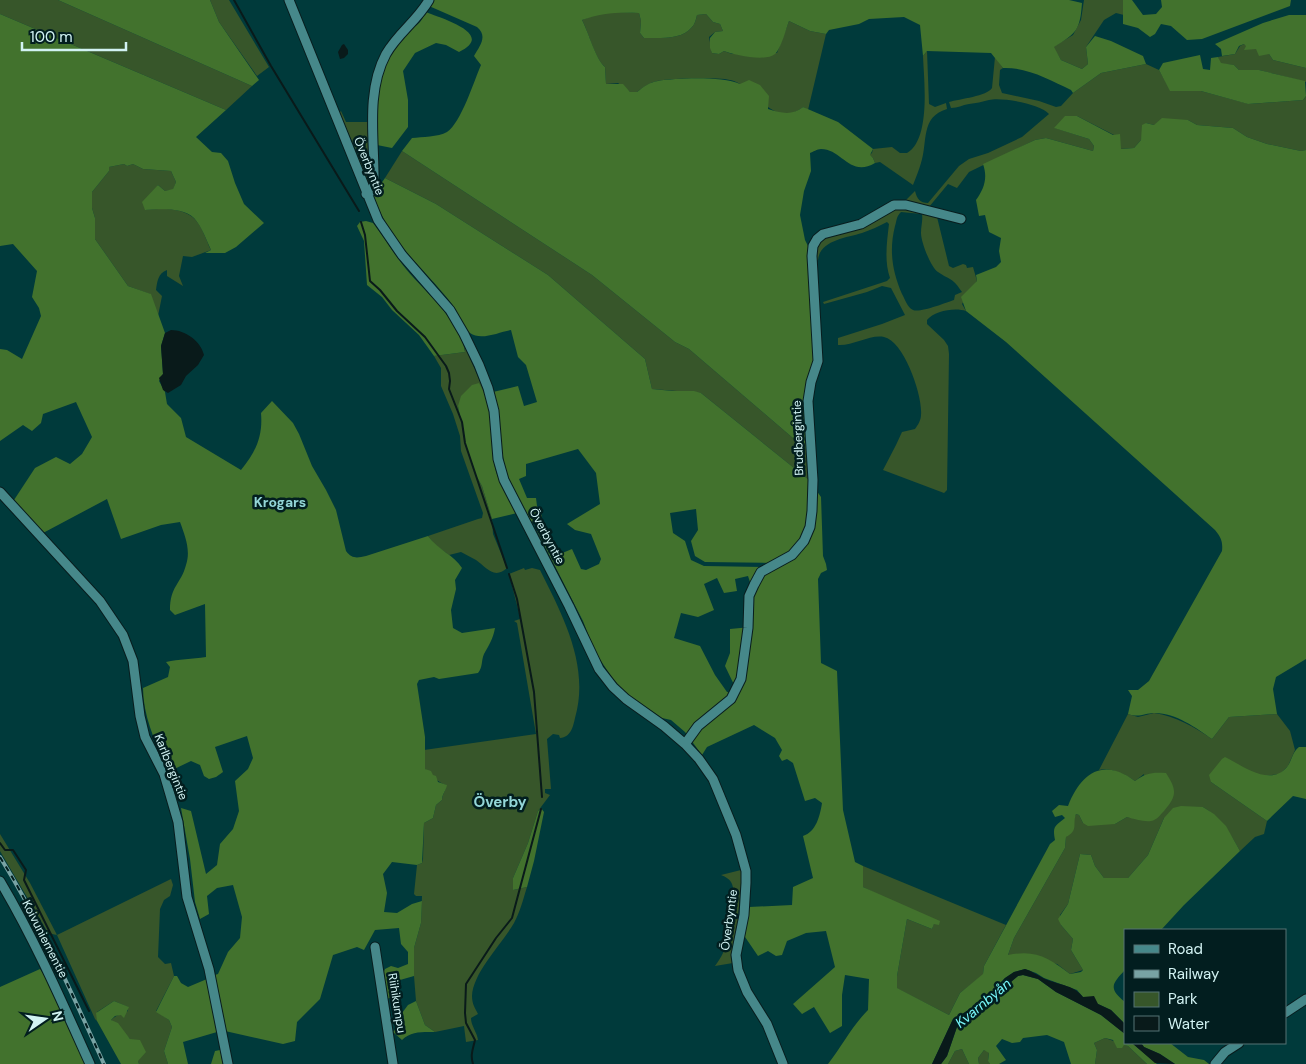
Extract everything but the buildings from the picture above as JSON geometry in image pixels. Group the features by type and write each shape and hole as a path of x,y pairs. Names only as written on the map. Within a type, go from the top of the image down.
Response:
{"street":[{"name":"Överbyntie","path":"289,0 366,194 383,229 402,255 450,310 472,348 484,377 494,410 498,459 504,480 569,606 593,658 619,693 685,744 699,758 713,779 738,841 743,860 746,883 744,915 736,955 738,970 747,992 767,1024 783,1064"},
{"path":"366,194 372,191 374,184 373,109 377,76 386,55 400,34 418,18 429,0"},
{"name":"Brudbergintie","path":"685,744 698,726 731,699 741,679 748,628 749,596 761,572 792,555 804,541 810,527 813,480 808,401 811,382 818,361 813,246 823,234 860,224 894,205 906,205 961,219"},
{"name":"Karlbergintie","path":"0,492 100,601 123,635 133,661 140,716 145,737 164,774 178,822 187,897 209,969 228,1064"},
{"name":"Koivuniementie","path":"0,881 49,973 90,1064"},
{"name":"Riihikumpu","path":"375,946 393,1064"},
{"path":"1286,1012 1306,999"},
{"path":"1215,1064 1225,1052 1237,1044"}],"green space":[{"path":"0,0 58,0 252,86 226,110 0,14"},
{"path":"58,0 210,0 219,22 259,80 252,86"},
{"path":"210,0 229,0 269,67 257,76 219,22"},
{"path":"432,0 1069,0 1082,3 1081,12 1076,30 1054,47 1061,60 1082,69 1088,64 1086,47 1095,36 1111,41 1143,56 1146,64 1101,73 1073,93 1071,90 1038,75 1012,68 1003,68 991,53 927,51 923,56 920,25 904,17 869,19 859,24 829,30 826,34 810,31 789,21 775,54 758,58 724,51 719,54 712,53 710,38 715,32 723,31 720,24 713,22 706,14 697,15 693,26 688,31 676,36 663,38 644,38 640,33 641,21 639,13 610,14 582,20 595,52 605,67 606,84 623,84 630,92 637,92 652,82 666,80 711,79 732,81 740,84 749,80 760,85 769,96 768,109 791,113 803,107 838,122 873,149 870,155 875,163 866,167 852,165 828,150 820,149 810,153 811,171 804,191 800,215 805,240 809,248 814,356 807,385 808,451 689,349 675,342 592,275 402,151 412,138 439,135 447,132 452,127 462,111 481,65 474,56 482,41 480,30 429,6"},
{"path":"1084,0 1123,0 1124,15 1116,13 1104,20 1086,47 1088,64 1082,69 1061,60 1053,47 1073,35 1081,20"},
{"path":"1123,0 1132,0 1143,15 1156,14 1162,7 1161,0 1291,0 1290,6 1202,39 1187,40 1171,26 1161,24 1155,34 1150,37 1138,28 1123,24"},
{"path":"426,12 462,28 469,33 472,39 469,45 459,52 446,45 436,43 415,53 403,71 408,100 408,127 392,148 377,145 378,102 387,62 404,35 422,20"},
{"path":"617,12 639,13 641,21 640,33 644,38 663,38 682,34 693,26 697,15 706,14 713,22 720,24 723,31 715,32 709,37 712,53 719,54 724,51 732,54 777,53 789,21 810,31 826,34 808,110 803,107 793,113 784,114 775,111 766,106 742,85 728,79 696,78 657,81 637,92 630,92 618,83 606,84 605,67 595,52 582,20 597,14"},
{"path":"0,14 226,110 196,137 212,152 221,153 228,161 244,204 264,223 236,247 225,253 205,253 211,250 204,233 190,214 178,210 145,210 142,202 158,185 165,191 173,189 176,182 171,171 143,169 133,164 109,167 109,171 92,192 95,239 128,286 151,294 165,333 161,346 163,374 159,381 165,392 167,404 181,418 186,437 241,470 251,457 260,436 261,413 272,401 293,423 299,434 312,466 336,510 348,554 355,557 366,556 428,536 436,545 455,559 462,568 455,580 456,589 451,610 453,628 462,633 495,628 478,673 439,679 434,677 419,680 417,684 425,737 425,769 431,771 436,776 438,782 447,785 442,800 436,805 433,818 424,823 422,863 417,865 392,862 383,874 387,893 384,912 397,913 412,904 422,901 421,923 414,948 414,976 391,985 390,998 386,999 382,976 385,969 391,966 398,968 408,964 408,952 401,944 399,928 375,930 364,950 357,947 333,955 320,999 297,1022 295,1041 283,1044 225,1031 215,975 218,974 228,952 240,938 242,917 233,885 217,888 207,896 209,914 200,919 195,902 181,808 191,811 206,874 217,865 220,844 233,829 239,811 235,781 248,769 253,758 247,736 215,747 223,772 216,777 209,779 204,776 200,765 191,761 168,772 151,731 145,710 143,688 168,677 170,667 166,662 206,657 205,604 175,615 170,610 170,602 184,571 188,554 187,543 180,522 161,525 121,539 107,499 43,533 14,500 35,468 56,457 70,464 82,454 92,437 76,402 43,414 41,423 32,431 23,425 0,441 0,349 7,350 22,359 41,316 39,308 32,297 37,271 13,244 0,246"},
{"path":"1289,15 1306,15 1306,68 1273,60 1269,54 1259,56 1256,49 1244,50 1246,46 1244,44 1239,46 1235,54 1222,56 1221,49 1215,44 1263,23"},
{"path":"1244,44 1269,54 1273,60 1306,68 1306,82 1259,70 1239,70 1234,65 1220,64 1218,57 1235,54 1240,46"},
{"path":"927,51 929,104 935,107 946,103 947,109 938,113 929,124 926,131 921,163 913,185 880,162 875,163 869,155 873,149 892,147 900,153 907,153 915,146 923,122 925,94 923,56"},
{"path":"1200,55 1203,69 1210,70 1211,58 1218,57 1221,63 1234,65 1239,70 1259,70 1305,81 1306,96 1303,100 1248,104 1201,91 1170,91 1159,70 1163,63"},
{"path":"995,57 1003,68 1000,70 999,85 1002,93 1039,101 1056,107 1061,106 1073,93 1101,73 1146,64 1159,70 1171,91 1201,91 1249,104 1303,100 1306,96 1306,150 1301,151 1267,144 1247,137 1233,128 1197,125 1188,120 1154,125 1146,123 1141,140 1134,148 1120,149 1114,135 1077,116 1055,128 1089,139 1094,146 1093,151 1046,138 1035,140 969,172 957,188 948,184 929,207 904,202 915,191 919,200 928,203 959,166 969,159 988,153 1022,137 1049,114 1045,110 1030,104 995,99 951,108 949,102 979,95 992,88"},
{"path":"341,111 346,122 368,122 372,180 368,184 359,166 358,154 339,113"},
{"path":"1065,116 1077,116 1113,135 1120,134 1121,149 1134,148 1141,140 1142,125 1146,123 1154,125 1162,118 1188,120 1197,125 1233,128 1247,137 1267,144 1301,151 1306,150 1306,659 1276,677 1273,689 1277,714 1229,717 1212,739 1178,718 1155,713 1128,714 1132,696 1128,690 1138,690 1149,681 1222,551 1222,542 1219,535 1006,342 966,311 961,297 977,281 976,275 996,267 1001,262 999,251 1001,238 989,232 985,215 979,216 976,200 984,183 983,164 1035,140 1046,138 1093,151 1094,146 1089,139 1054,128"},
{"path":"402,151 592,275 675,342 689,349 808,451 809,480 701,393 652,389 645,359 548,275 436,204 385,178"},
{"path":"124,164 127,166 133,164 143,169 171,171 176,182 173,190 165,191 158,185 145,210 174,210 191,216 200,227 211,250 192,257 183,256 179,276 183,286 167,276 167,270 162,273 156,290 162,296 158,316 150,294 128,286 95,239 92,192 109,171 109,167"},
{"path":"385,178 436,204 548,275 645,359 652,389 701,393 809,480 821,497 823,556 827,570 821,573 818,579 821,663 837,671 843,810 855,862 863,866 863,887 940,921 939,925 934,924 932,929 907,919 897,976 897,988 949,1015 960,993 983,974 984,966 1050,844 1055,840 1054,829 1065,818 1062,815 1055,817 1052,811 1059,805 1068,806 1079,785 1094,772 1113,770 1135,781 1149,774 1166,773 1174,789 1173,797 1160,816 1151,821 1127,817 1115,824 1088,826 1076,814 1074,830 1066,837 1065,848 1014,938 1008,955 1018,953 1034,954 1049,959 1070,974 1081,972 1083,970 1071,950 1073,939 1058,919 1068,904 1080,854 1091,855 1095,866 1104,878 1128,878 1148,855 1164,818 1173,808 1181,806 1203,807 1214,814 1226,826 1240,851 1162,929 1124,929 1124,971 1117,979 1114,989 1124,1001 1124,1023 1111,1010 1083,997 1077,990 1025,969 1014,972 1005,978 985,1001 953,1019 932,1064 828,1064 868,1010 869,979 845,975 842,995 842,1026 830,1033 814,1007 802,1014 793,1004 835,967 826,931 806,933 787,941 782,955 776,956 768,951 758,956 743,934 749,907 792,905 793,887 813,878 803,836 814,827 819,818 822,803 815,798 805,801 793,763 787,759 782,761 779,756 782,750 775,738 754,725 707,747 702,755 685,732 671,720 662,718 628,695 613,679 595,652 583,621 537,531 545,526 560,554 572,549 581,569 586,570 599,564 601,559 591,534 575,530 567,524 600,504 596,473 578,449 526,464 526,476 519,479 527,498 536,498 537,506 542,516 538,521 532,522 509,482 505,469 493,392 518,386 524,406 537,402 526,365 518,357 511,330 485,336 474,335 467,331 452,304 398,242 374,197","holes":["696,509 698,530 691,541 695,556 705,562 773,563 755,587 752,597 751,627 730,629 730,653 725,666 738,693 727,692 715,675 700,646 674,638 681,613 698,617 714,610 704,584 717,578 724,593 737,591 735,579 748,576 751,585 763,567 704,566 691,560 685,541 673,533 670,513"]},
{"path":"897,206 937,217 949,266 953,268 963,264 967,268 973,267 977,281 962,304 966,311 956,309 945,311 934,314 927,320 927,324 948,346 949,354 947,490 944,493 883,470 902,432 915,429 921,417 919,395 911,370 899,348 884,337 868,338 850,344 838,345 838,338 905,315 891,288 882,286 824,304 823,302 887,281 890,278 887,258 889,224 887,222 865,232 829,244 823,248 818,260 815,261 817,244 825,237","holes":["901,212 922,214 921,237 935,270 953,281 962,292 955,295 954,300 916,311 911,309 902,294 892,260 892,244 898,215"]},
{"path":"360,222 373,223 410,274 439,305 456,328 465,352 434,356 419,335 392,310 382,297 367,285 364,241 357,226"},
{"path":"464,344 486,396 458,406 465,443 474,472 482,486 492,519 493,534 507,568 498,573 490,571 476,560 461,552 449,555 435,545 428,536 482,518 483,513 461,451 460,436 453,414 441,386 441,368 434,356 465,352"},
{"path":"479,383 484,393 491,422 495,470 503,489 517,513 492,519 482,486 474,472 465,443 458,406 461,396 472,385"},
{"path":"524,568 525,570 532,568 540,570 565,623 577,660 579,699 569,734 560,738 559,735 553,734 547,739 551,789 545,789 545,793 550,795 538,811 528,843 513,878 513,890 527,887 514,923 477,977 472,996 473,1004 478,1014 471,1018 478,1040 466,1042 464,1026 435,1032 425,1025 416,1001 414,948 421,923 422,896 414,894 417,865 422,863 423,859 424,823 433,818 436,805 442,800 446,785 425,769 424,750 536,734 517,623 514,621 520,619 520,617 509,574"},
{"path":"1154,713 1177,719 1212,739 1229,717 1277,714 1290,731 1295,750 1288,766 1280,774 1211,782 1267,821 1264,834 1255,837 1240,851 1224,826 1203,807 1164,818 1148,855 1128,878 1104,878 1095,866 1091,855 1080,854 1068,904 1060,915 1061,925 1073,939 1071,950 1083,970 1070,974 1057,964 1008,955 1014,938 1065,848 1066,837 1076,814 1079,815 1083,823 1115,824 1127,817 1151,821 1144,774 1135,781 1118,772 1099,770 1128,714 1138,717"},
{"path":"1299,747 1306,747 1306,799 1293,796 1267,821 1211,782 1209,775 1225,757 1256,773 1273,775 1280,773 1287,767"},
{"path":"541,808 544,812 527,887 513,890 513,878 528,843 538,811"},
{"path":"0,834 30,883 57,935 48,933 0,851"},
{"path":"863,866 1006,925 984,966 983,975 960,993 949,1015 896,988 907,919 932,929 934,923 863,887"},
{"path":"741,870 739,921 732,949 733,963 715,966 726,946 734,909 732,884 728,878 721,875"},
{"path":"171,879 173,885 170,896 164,900 160,909 158,957 165,964 171,963 174,976 156,1011 169,1020 172,1027 164,1051 168,1064 139,1064 130,1039 111,1020 128,1011 128,1007 114,1001 97,1012 97,1021 95,1019 57,935"},
{"path":"40,969 52,987 86,1064 0,1064 0,987"},
{"path":"1023,975 1038,979 1056,992 1101,1015 1124,1033 1124,1044 1133,1044 1157,1064 1147,1064 1128,1046 1124,1045 1122,1048 1117,1048 1113,1040 1105,1038 1094,1043 1097,1050 1095,1064 1071,1064 1064,1042 1047,1035 1023,1038 1020,1042 1012,1043 1002,1039 996,1046 1006,1060 999,1064 990,1064 988,1061 989,1053 984,1050 978,1058 979,1064 969,1064 962,1049 955,1051 948,1064 941,1064 947,1056 958,1024 988,1006 1018,976"},
{"path":"174,976 177,976 181,983 188,987 207,979 217,1032 183,1042 188,1064 168,1064 164,1051 172,1027 169,1020 156,1012"},
{"path":"114,1001 129,1007 124,1018 121,1015 115,1016 111,1020 118,1023 130,1039 140,1040 146,1052 138,1061 139,1064 121,1064 97,1021 96,1013"},
{"path":"416,1001 425,1025 435,1032 413,1034 402,1040 393,1032 404,1017 402,1013 408,1005"},
{"path":"1105,1038 1128,1046 1147,1064 1095,1064 1097,1050 1094,1043"},
{"path":"1142,1044 1171,1044 1188,1057 1204,1060 1209,1064 1175,1064 1160,1054 1144,1047"},
{"path":"962,1049 969,1064 948,1064 955,1051"},
{"path":"220,1050 223,1064 211,1064 215,1051"},
{"path":"984,1050 989,1053 988,1060 990,1064 979,1064 978,1058"}],"water":[{"path":"344,44 348,54 340,59 338,52"},
{"path":"171,330 182,332 192,337 200,345 204,355 198,365 186,376 181,385 168,393 163,390 159,378 163,374 161,346 165,333"},
{"name":"Kvarnbyån","path":"1025,969 1048,980 1070,987 1083,997 1094,996 1098,1004 1111,1010 1124,1023 1124,1033 1101,1015 1056,992 1038,979 1023,975 1018,976 1012,981 988,1006 958,1024 947,1056 941,1064 932,1064 953,1019 985,1001 1005,978 1014,972"},
{"path":"1133,1044 1142,1044 1175,1064 1155,1063"}],"waterway":[{"path":"234,0 271,66 359,211"},
{"path":"361,222 365,235 370,281 397,311 425,337 449,373 449,389 462,422 465,443 507,568"},
{"path":"509,574 517,599 534,692 542,797"},
{"path":"473,1064 472,1055 475,1040 466,1023 466,984 496,938 512,918 541,809"},
{"path":"0,843 5,850 13,850 26,870 24,880 89,1011"}],"railway":[{"path":"0,857 29,907 68,985 104,1064"}],"district":[{"name":"Krogars","path":"280,502"},
{"name":"Överby","path":"500,802"}]}
